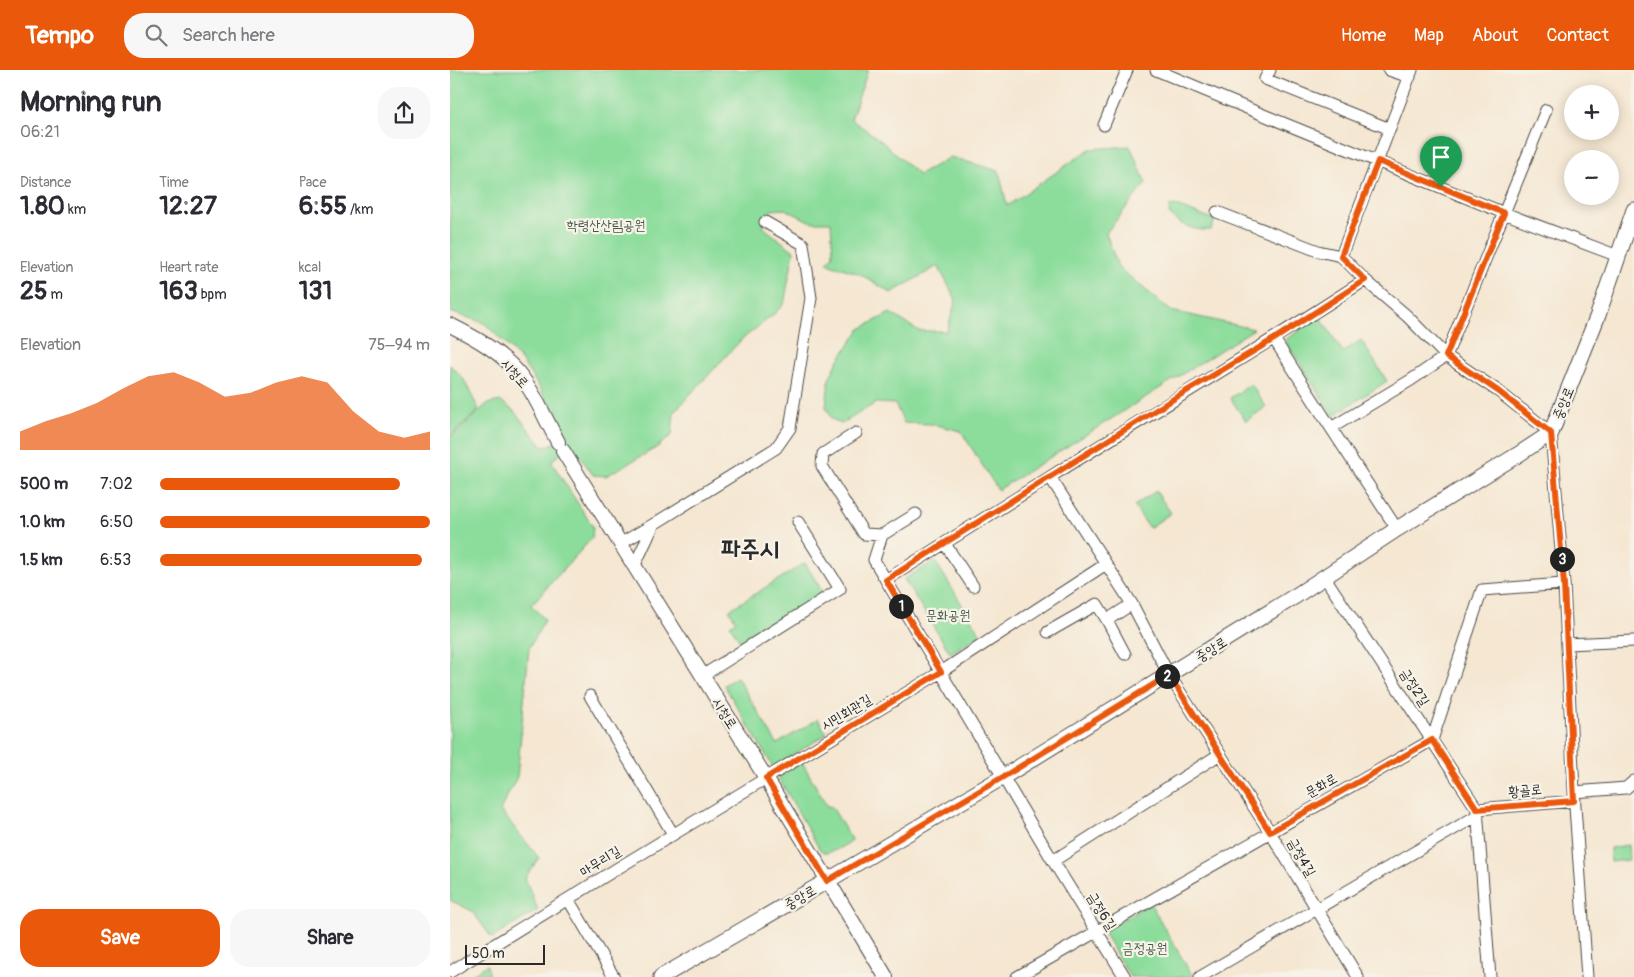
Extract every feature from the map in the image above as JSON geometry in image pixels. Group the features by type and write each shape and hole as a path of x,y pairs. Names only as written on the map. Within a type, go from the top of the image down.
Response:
{"main road":[{"name":"중앙로","path":"661,977 1003,777 1169,675 1551,433 1598,315 1634,210"}],"street":[{"path":"1104,125 1127,70"},
{"path":"1156,70 1504,213 1618,256"},
{"path":"1270,70 1265,80 1390,128"},
{"path":"1341,256 1411,74 1389,70"},
{"path":"1332,428 1411,380 1446,356 1546,110"},
{"path":"1217,212 1318,251 1341,256 1365,280 1407,316 1446,356 1498,391 1551,433 1564,584 1574,796 1587,977"},
{"path":"620,544 776,448 790,428 811,298 803,244 765,222"},
{"path":"886,580 1175,398 1274,339 1365,280"},
{"name":"시청로","path":"450,325 471,335 493,350 512,366 530,390 560,446 766,778 886,977"},
{"path":"1274,339 1397,529"},
{"path":"856,433 823,454 822,466 864,534 882,535 916,514"},
{"name":"금정4길","path":"1050,477 1132,604 1169,675 1270,832 1358,977"},
{"path":"702,676 840,589 798,522"},
{"path":"634,567 654,524"},
{"name":"금정6길","path":"882,535 874,560 1053,861 1125,977"},
{"path":"945,544 973,586"},
{"name":"시민회관길","path":"766,778 941,672 1106,564"},
{"name":"금정2길","path":"1324,576 1477,812 1490,977"},
{"path":"1432,740 1482,590 1564,584"},
{"path":"1048,632 1097,604 1125,654"},
{"path":"1107,620 1132,604"},
{"path":"1567,644 1634,641"},
{"path":"590,696 673,834"},
{"name":"문화로","path":"1017,977 1432,740"},
{"path":"1053,861 1220,754"},
{"name":"마무리길","path":"450,972 766,778"},
{"name":"황골로","path":"1477,812 1626,788 1634,780"},
{"path":"1200,977 1316,910 1477,812"},
{"path":"568,899 614,977"}],"green space":[{"name":"학령산산림공원","path":"450,70 868,70 851,119 880,140 919,175 950,157 999,171 1007,206 1090,149 1130,146 1146,183 1106,233 1118,267 1171,311 1254,329 998,490 961,431 932,424 904,423 895,404 876,403 841,424 832,419 826,407 829,379 838,361 860,329 890,313 919,331 947,331 956,300 938,266 891,293 860,274 827,263 833,255 831,222 811,222 785,209 771,210 763,227 794,251 784,304 741,340 674,412 672,435 656,448 606,476 593,475 573,447 553,459 552,463 593,527 592,538 531,605 545,620 529,648 517,777 500,810 539,858 525,878 538,910 492,938 472,911 450,900 450,438 487,404 500,401 514,411 542,446 547,447 565,436 541,390 519,357 484,323 450,312"},
{"path":"1173,205 1215,220 1211,230 1193,229 1178,222 1169,214 1170,206"},
{"path":"1320,317 1343,352 1361,340 1387,381 1333,416 1285,340"},
{"path":"450,365 463,378 479,410 450,436"},
{"path":"1251,384 1266,407 1246,421 1230,398"},
{"path":"1156,491 1171,513 1149,528 1134,506"},
{"name":"문화공원","path":"935,561 981,635 950,653 904,579"},
{"path":"805,563 822,591 819,598 743,646 730,625 736,621 729,610"},
{"path":"737,677 777,744 818,719 827,734 773,767 724,685"},
{"path":"802,762 827,806 832,807 852,841 836,850 826,853 820,850 778,777"},
{"path":"1628,845 1629,860 1610,862 1610,848"},
{"name":"금정공원","path":"1150,903 1193,977 1130,977 1103,932"},
{"path":"487,965 490,977 467,977"}],"district":[{"name":"파주시","path":"750,549"}],"route":[{"path":"1378,161 1441,187 1504,213 1446,356 1498,391 1551,433 1564,584 1574,801 1477,809 1432,740 1270,832 1169,675 1003,777 827,881 766,778 941,672 886,580 1175,398 1274,339 1365,280 1341,256 1378,161"}]}
